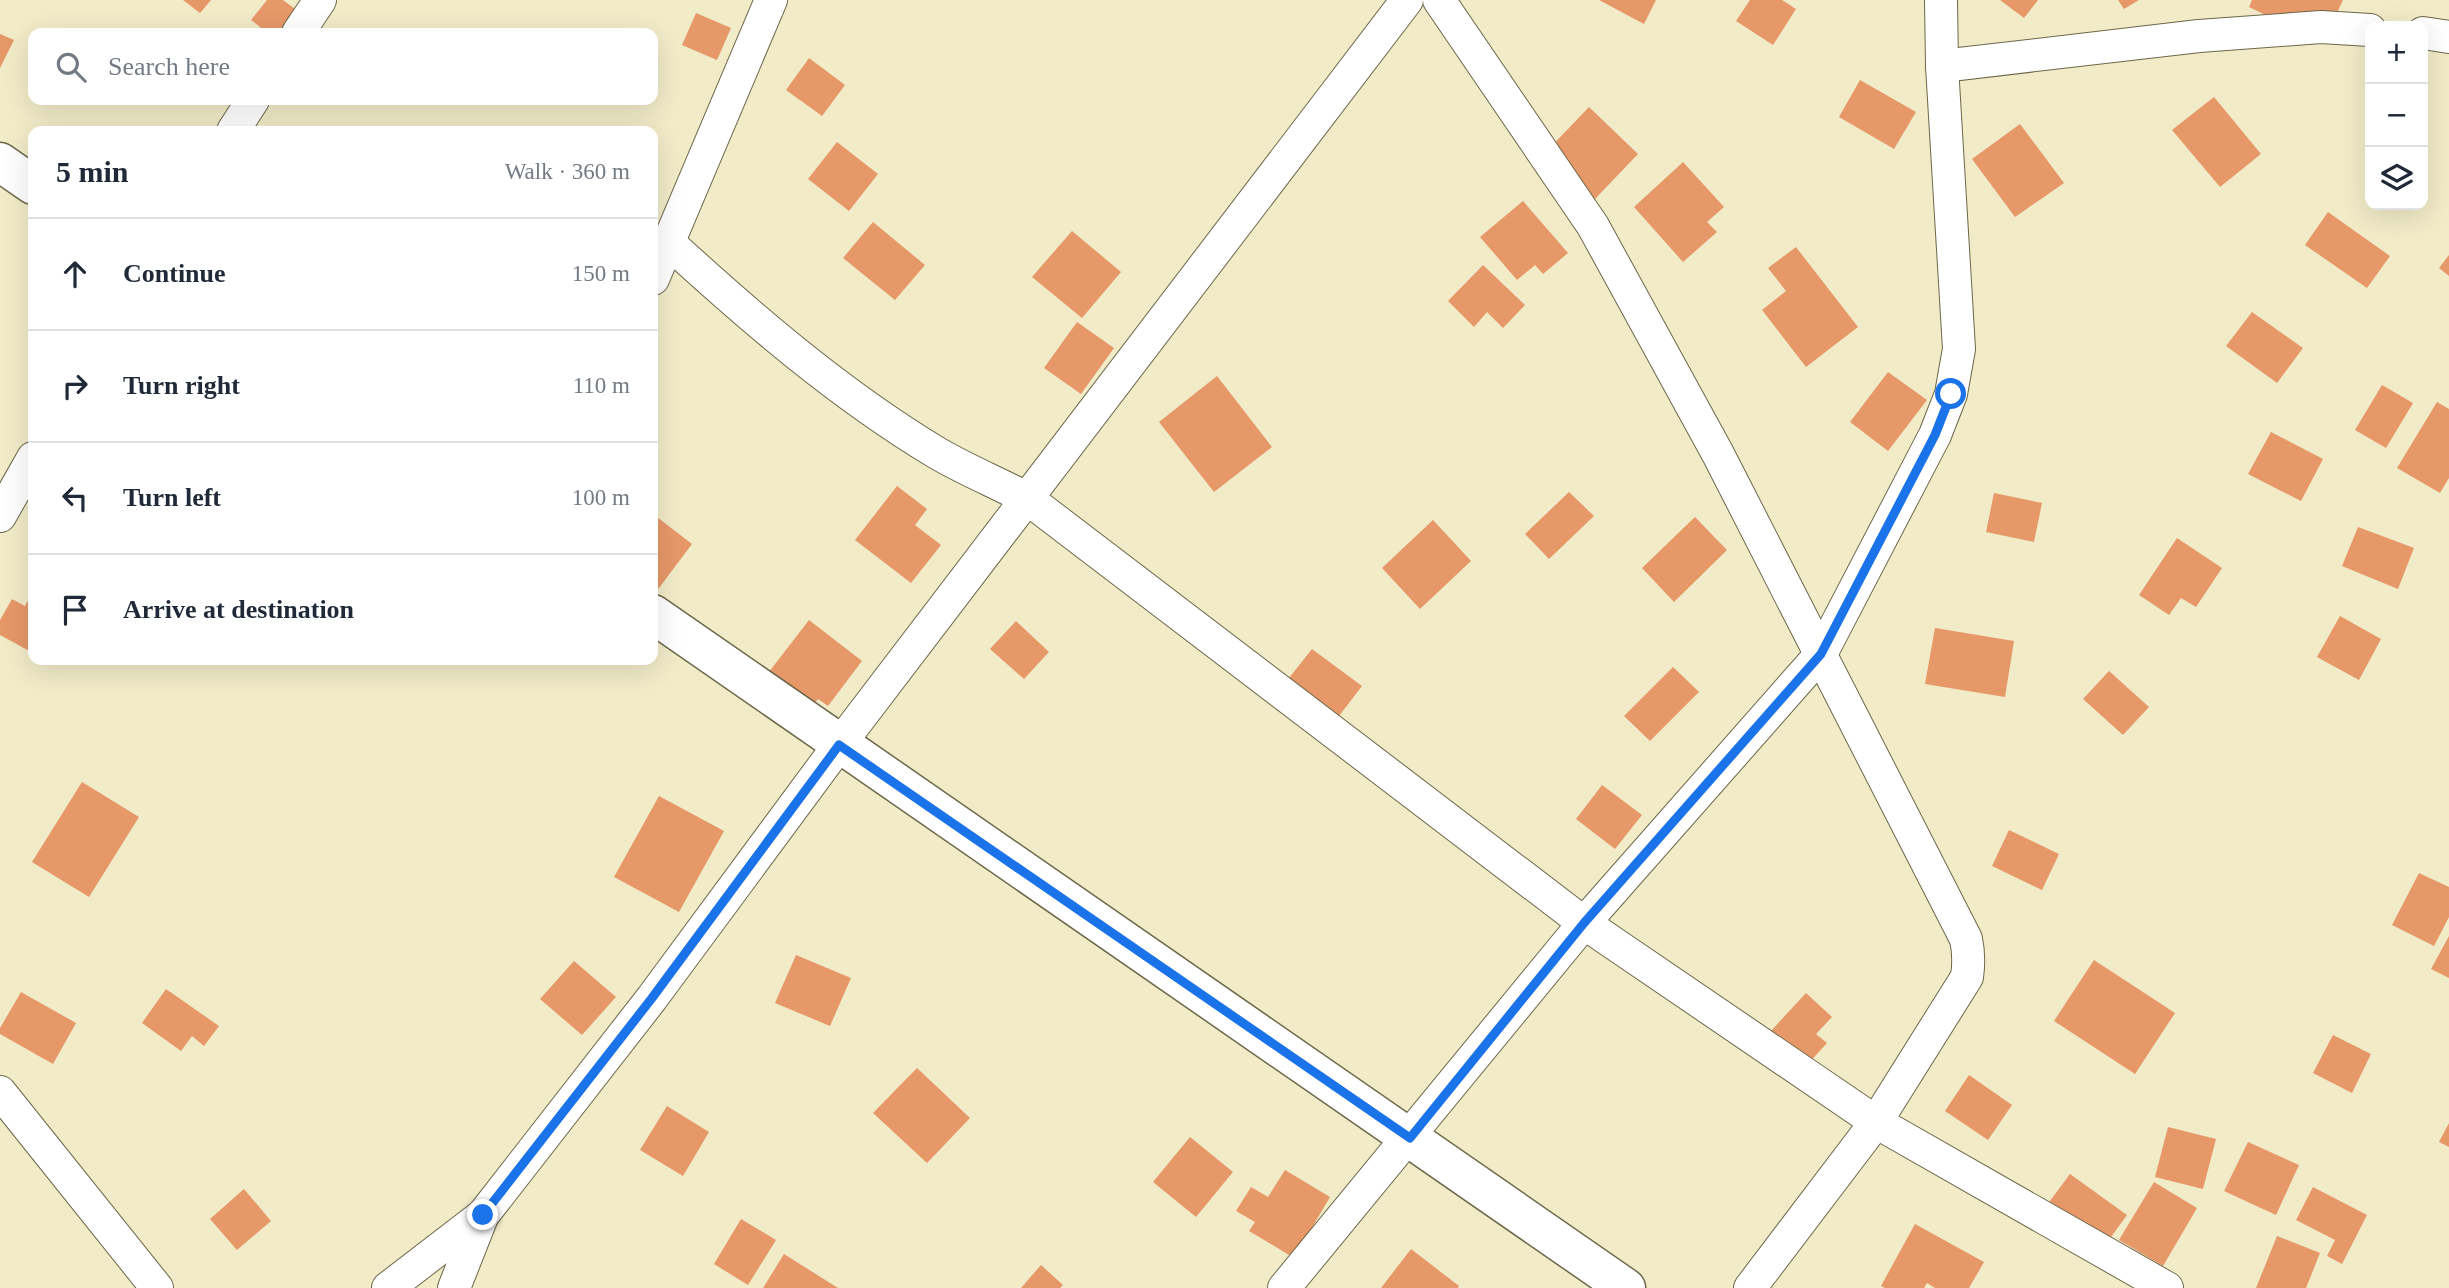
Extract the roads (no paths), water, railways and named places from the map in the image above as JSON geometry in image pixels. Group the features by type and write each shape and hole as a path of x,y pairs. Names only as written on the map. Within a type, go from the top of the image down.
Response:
{"street":[{"path":"301,28 320,0"},
{"path":"658,265 771,0"},
{"path":"388,1288 483,1215 652,998 839,745 1407,0"},
{"path":"1439,0 1593,226 1718,454 1966,939 1970,960 1967,977 1876,1122 1750,1288"},
{"path":"1284,1288 1584,923 1821,654 1935,435 1951,394 1959,349 1942,66 1941,0"},
{"path":"1942,66 2199,36 2321,27 2365,30"},
{"path":"2428,34 2449,37"},
{"path":"236,126 250,105"},
{"path":"0,162 28,182"},
{"path":"667,241 822,374 939,454 1028,499 1584,923 1876,1122 2167,1288"},
{"path":"0,516 28,467"},
{"path":"658,618 1626,1288"},
{"path":"0,1092 157,1288"},
{"path":"454,1288 483,1215"}]}
